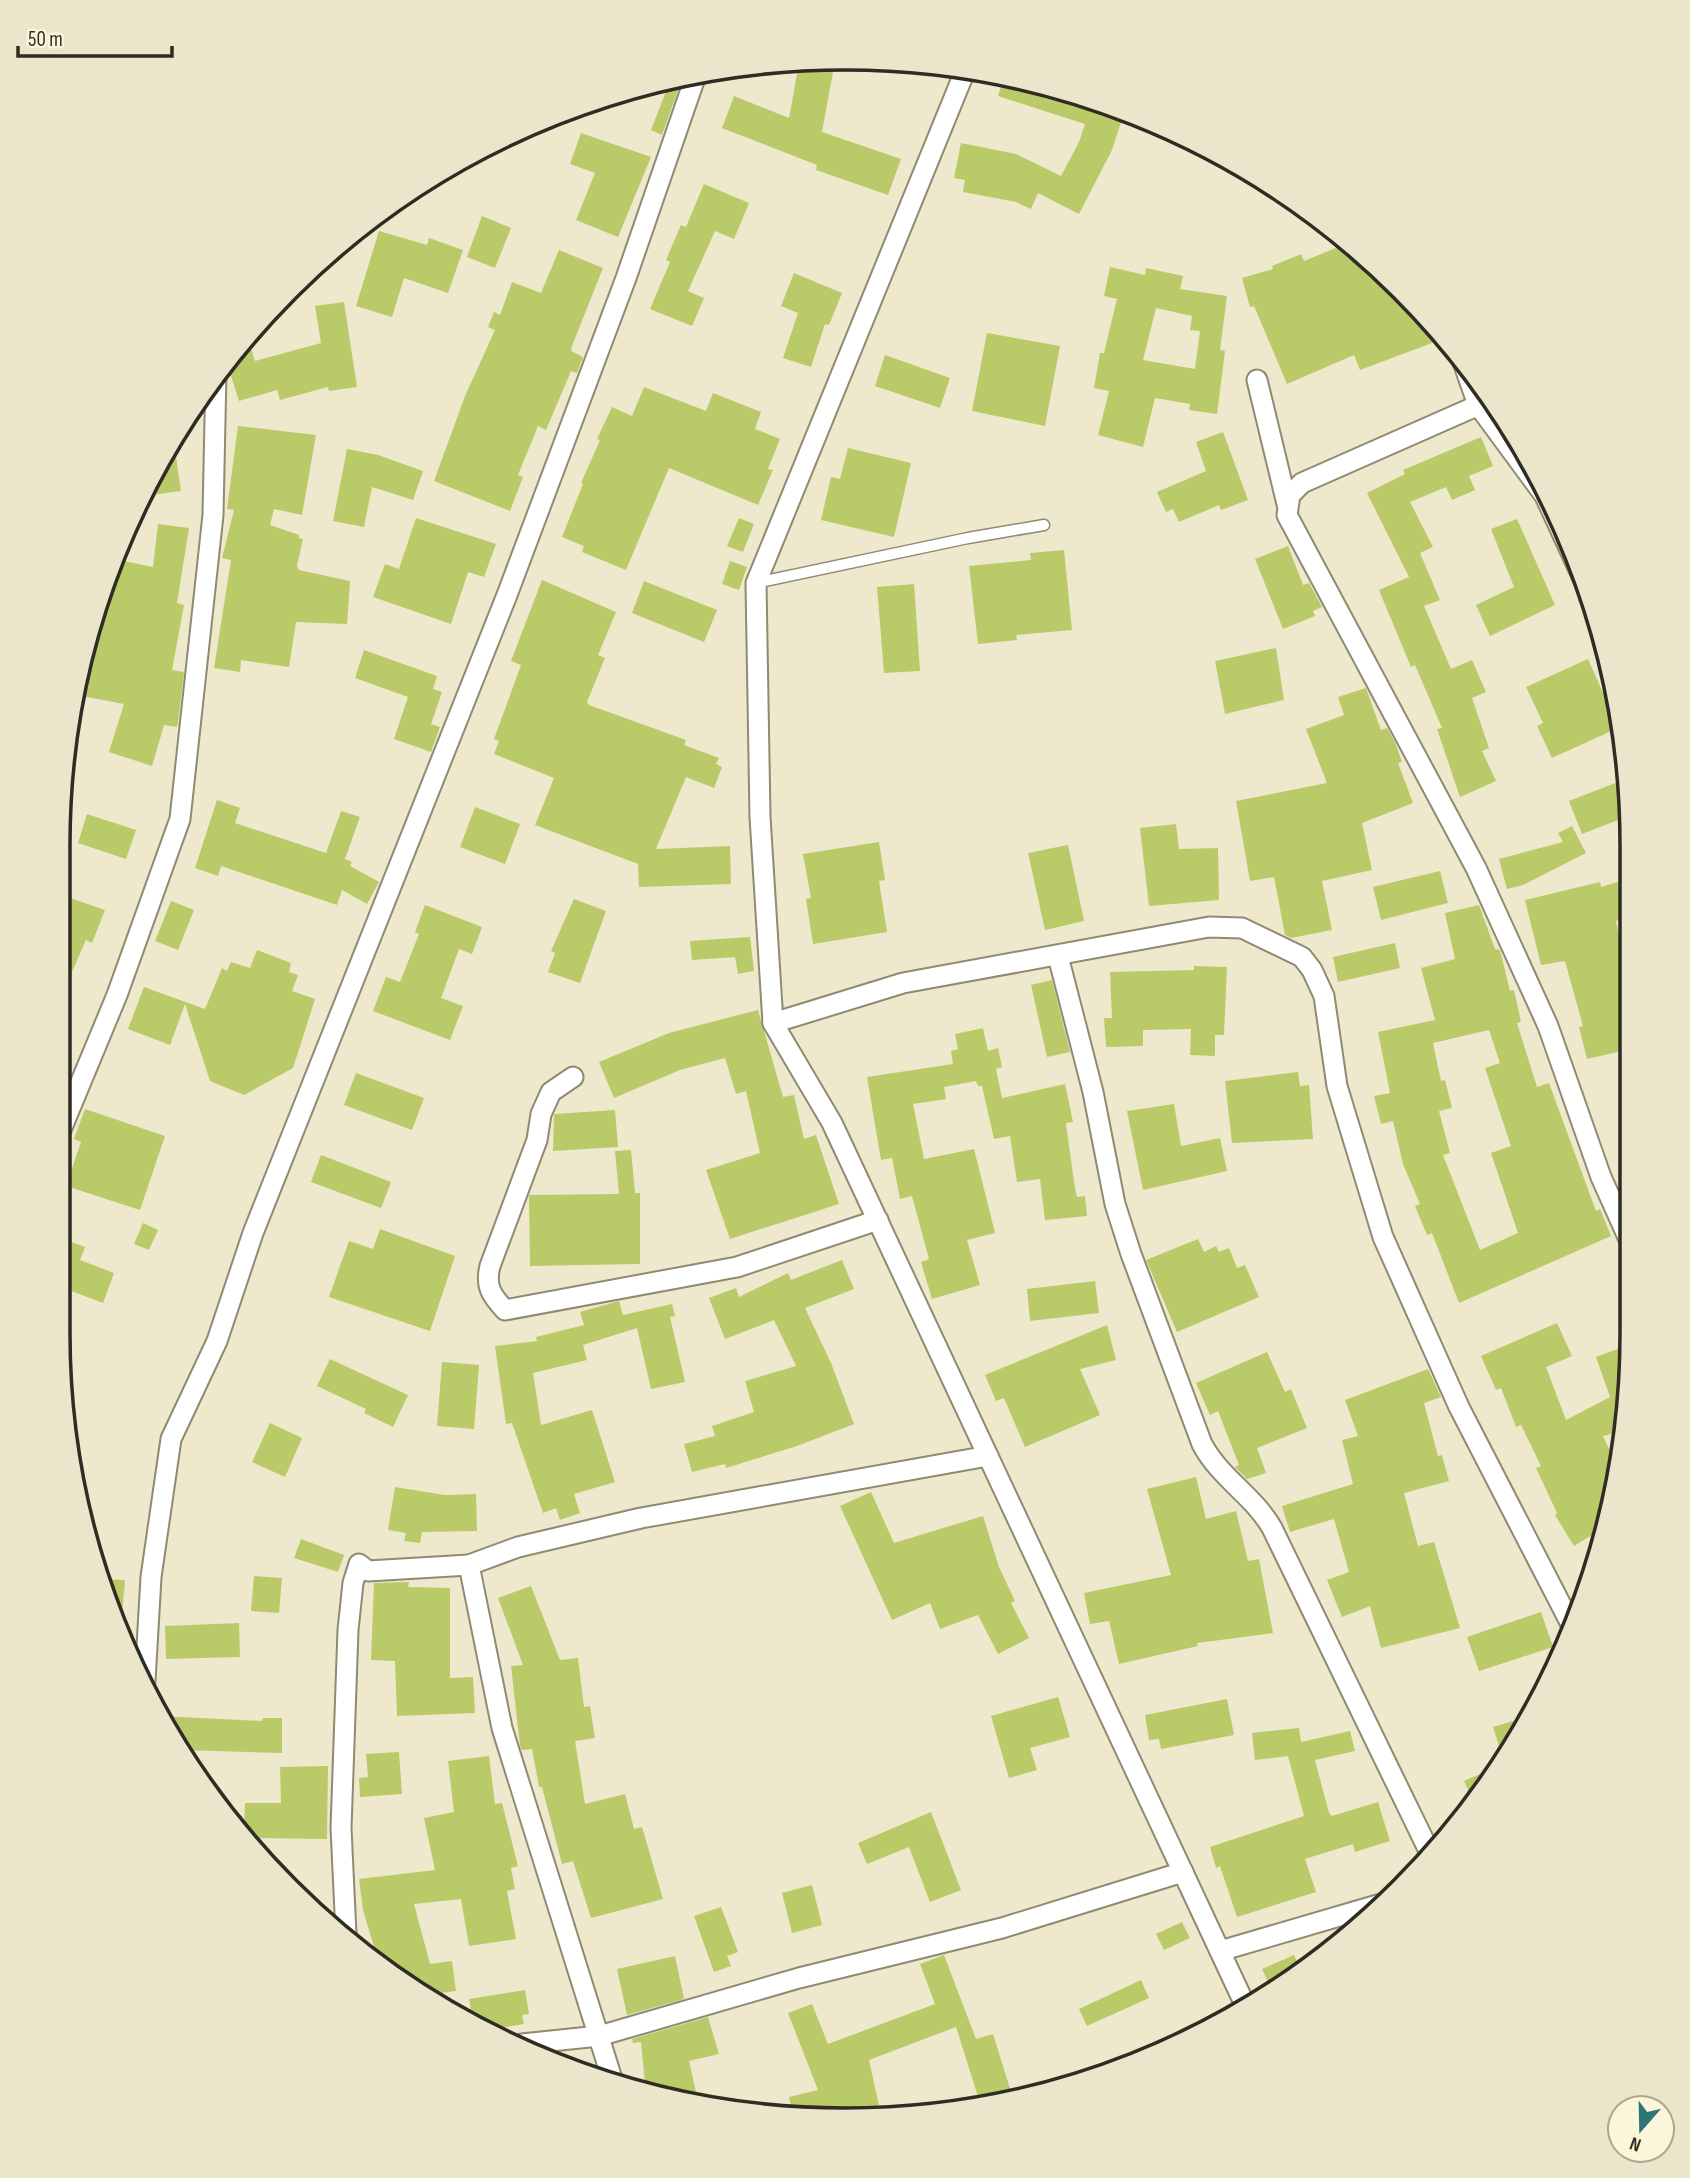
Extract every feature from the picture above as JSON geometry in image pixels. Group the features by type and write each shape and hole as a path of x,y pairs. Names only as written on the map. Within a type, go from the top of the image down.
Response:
{"street":[{"path":"962,79 756,583 760,817 773,1023 832,1122 1242,1998"},
{"path":"146,1667 151,1577 171,1439 218,1341 258,1220 507,596 626,278 692,85"},
{"path":"1257,380 1287,503 1287,515 1476,868 1548,1026 1601,1177 1620,1219"},
{"path":"70,1108 117,995 180,819 214,515 216,393"},
{"path":"1287,503 1302,483 1481,403"},
{"path":"773,1023 903,983 1209,927 1242,928 1302,957 1312,970 1324,996 1337,1086 1383,1237 1459,1407 1566,1615"},
{"path":"1058,956 1093,1092 1115,1204 1202,1444 1217,1469 1251,1498 1272,1528 1426,1846"},
{"path":"573,1077 551,1092 541,1114 537,1140 490,1266 486,1282 492,1296 505,1310 737,1267 878,1220"},
{"path":"346,1926 341,1828 348,1630 359,1564 369,1571 469,1565 518,1547 641,1518 988,1456"},
{"path":"469,1565 502,1728 610,2071"},
{"path":"534,2043 599,2036 799,1978 1002,1927 1184,1872"},
{"path":"1220,1951 1363,1909"}],"lane":[{"path":"756,583 968,538 1044,525"}],"building":[{"path":"833,70 822,132 901,159 888,195 816,170 817,165 722,128 734,96 789,118 797,72"},
{"path":"1001,86 1046,96 1121,121 1112,150 1079,214 1038,193 1031,209 1016,202 963,192 965,180 954,178 961,143 1016,154 1061,176 1079,142 1085,124 998,96"},
{"path":"679,88 662,135 651,130 666,91"},
{"path":"581,133 651,157 618,237 576,220 595,173 570,164"},
{"path":"704,184 749,203 734,239 715,231 688,291 704,298 692,326 650,309 670,262 666,260 681,225 686,227"},
{"path":"482,216 511,228 495,268 467,257"},
{"path":"379,231 427,245 429,238 463,250 448,293 404,278 392,317 356,306"},
{"path":"1338,247 1393,297 1435,342 1360,370 1354,355 1287,384 1254,306 1250,307 1242,278 1273,269 1272,266 1301,254 1304,261"},
{"path":"559,250 603,268 572,346 571,351 583,357 577,373 571,371 546,430 538,426 518,475 523,477 510,511 434,481 465,396 495,330 488,327 494,312 500,315 512,282 541,293"},
{"path":"1110,267 1145,275 1146,268 1183,276 1180,289 1227,296 1220,350 1225,351 1217,414 1189,410 1190,404 1155,398 1143,447 1098,435 1109,391 1094,388 1100,353 1104,353 1117,299 1104,296","holes":["1156,308 1192,316 1190,330 1200,331 1195,369 1143,360"]},
{"path":"794,273 842,293 829,325 825,324 811,367 783,358 798,313 781,306"},
{"path":"344,302 357,387 329,391 328,387 280,400 277,390 239,401 230,373 251,348 255,361 321,343 315,306"},
{"path":"987,333 1060,346 1045,426 972,411"},
{"path":"885,355 950,378 940,408 875,386"},
{"path":"644,387 706,411 713,393 761,412 755,429 780,439 768,469 773,470 758,505 669,468 626,570 582,552 584,546 562,537 600,440 597,439 612,407 632,416"},
{"path":"238,426 316,435 302,515 274,509 270,525 299,535 299,538 303,539 297,566 299,570 350,581 347,624 296,622 289,667 241,660 240,672 214,668 231,560 222,558 234,510 227,509"},
{"path":"1223,432 1248,500 1221,510 1219,505 1179,522 1173,509 1166,512 1157,492 1206,471 1196,442"},
{"path":"1481,437 1493,466 1469,476 1475,490 1452,500 1446,487 1410,502 1433,547 1420,553 1440,600 1424,606 1451,669 1472,660 1486,692 1472,698 1489,748 1482,751 1496,781 1460,797 1437,729 1442,728 1415,665 1411,667 1379,590 1409,577 1367,493 1405,474 1403,470"},
{"path":"848,448 911,463 894,537 821,520 831,477 840,479"},
{"path":"347,449 378,455 423,471 413,500 372,487 364,527 333,521"},
{"path":"176,454 181,491 154,495"},
{"path":"416,518 496,544 484,577 468,572 451,624 373,597 385,564 399,569"},
{"path":"739,518 754,524 743,552 727,546"},
{"path":"1517,519 1555,605 1490,636 1476,605 1514,587 1491,529"},
{"path":"158,524 189,528 177,603 184,605 172,670 184,672 178,723 177,727 164,725 152,766 109,752 124,704 85,696 96,644 124,561 153,567"},
{"path":"1288,546 1303,585 1309,583 1322,607 1313,611 1315,616 1283,629 1255,559"},
{"path":"1064,550 1072,630 1016,635 1017,640 978,644 969,566 1031,560 1030,553"},
{"path":"730,561 747,567 739,590 722,584"},
{"path":"542,580 616,612 598,655 605,658 587,702 589,705 686,740 684,745 719,758 716,764 722,767 714,788 686,777 656,849 730,846 731,884 639,887 638,864 535,825 554,778 494,754 499,741 494,739 521,665 511,661"},
{"path":"644,581 717,610 704,642 632,613"},
{"path":"914,584 920,671 884,673 877,587"},
{"path":"1276,648 1284,700 1225,714 1215,661"},
{"path":"364,650 437,676 433,689 442,692 431,724 440,727 431,752 394,739 408,697 355,678"},
{"path":"1588,659 1605,694 1611,731 1552,758 1537,726 1543,723 1526,687"},
{"path":"1366,688 1381,730 1387,728 1395,742 1402,762 1398,763 1413,803 1362,823 1372,870 1322,881 1332,930 1291,938 1285,935 1274,877 1250,881 1236,801 1327,783 1306,729 1344,715 1338,697"},
{"path":"1617,782 1619,820 1582,834 1569,801"},
{"path":"217,800 240,808 235,823 326,853 341,811 360,817 345,859 352,862 350,866 379,882 367,904 342,890 337,905 221,866 218,876 195,868"},
{"path":"475,807 520,824 505,864 460,847"},
{"path":"87,814 136,830 126,859 78,843"},
{"path":"1176,824 1179,849 1218,848 1219,900 1149,906 1140,828"},
{"path":"1572,826 1586,853 1523,885 1507,889 1499,859 1563,842 1558,833"},
{"path":"879,842 885,880 879,881 887,932 813,944 806,899 811,898 803,854"},
{"path":"1068,845 1084,921 1045,930 1028,853"},
{"path":"1440,871 1448,903 1381,920 1373,887"},
{"path":"1620,881 1620,920 1616,921 1620,942 1620,1052 1587,1059 1579,1027 1583,1026 1565,961 1541,965 1525,900 1600,882 1601,887"},
{"path":"70,898 105,910 92,943 86,940 70,976"},
{"path":"574,899 606,911 580,983 548,972 555,953 551,951"},
{"path":"171,901 194,910 178,950 155,941"},
{"path":"425,905 482,927 472,954 459,949 441,998 463,1006 450,1040 373,1011 386,977 400,982 419,934 415,932"},
{"path":"1479,905 1495,949 1500,950 1510,991 1514,990 1521,1022 1517,1023 1537,1087 1549,1083 1596,1211 1600,1209 1611,1236 1459,1303 1432,1233 1427,1235 1415,1206 1420,1204 1403,1164 1393,1121 1381,1124 1374,1096 1390,1093 1378,1032 1435,1020 1421,968 1455,959 1445,913","holes":["1489,1030 1500,1063 1485,1068 1511,1146 1491,1153 1518,1233 1480,1250 1443,1155 1450,1153 1439,1111 1452,1108 1445,1080 1441,1081 1433,1043"]},
{"path":"750,937 754,971 738,974 735,957 692,960 690,941"},
{"path":"1395,943 1400,968 1338,982 1333,957"},
{"path":"257,950 291,963 289,972 298,975 292,991 315,999 293,1068 244,1095 210,1081 185,1004 170,1045 128,1029 144,987 205,1009 222,968 227,971 231,962 250,968"},
{"path":"1194,966 1227,967 1224,1035 1215,1035 1215,1056 1190,1055 1191,1029 1143,1030 1143,1046 1106,1047 1104,1018 1112,1018 1110,972 1194,970"},
{"path":"1052,980 1070,1052 1047,1057 1031,985"},
{"path":"758,1010 783,1097 794,1095 804,1139 816,1135 839,1204 730,1239 706,1170 760,1153 746,1091 736,1094 725,1058 680,1070 614,1098 599,1062 669,1033"},
{"path":"983,1028 988,1051 998,1048 1002,1067 996,1069 1002,1098 1065,1084 1073,1122 1066,1123 1074,1182 1077,1197 1085,1196 1087,1216 1045,1220 1040,1179 1017,1182 1010,1136 994,1139 982,1086 978,1086 976,1081 944,1087 946,1099 913,1104 924,1159 974,1149 995,1233 967,1240 980,1285 932,1299 921,1262 929,1259 912,1196 900,1199 892,1158 881,1160 867,1077 953,1064 951,1051 958,1049 955,1034"},
{"path":"1298,1072 1300,1086 1309,1085 1313,1139 1232,1143 1225,1081"},
{"path":"356,1073 424,1098 412,1130 344,1105"},
{"path":"1174,1104 1181,1146 1220,1138 1227,1171 1143,1190 1127,1111"},
{"path":"85,1109 165,1136 140,1210 70,1187 70,1174 81,1142 74,1139"},
{"path":"615,1110 618,1147 553,1151 554,1114"},
{"path":"631,1150 635,1193 640,1193 640,1264 530,1266 529,1195 619,1194 615,1151"},
{"path":"321,1155 391,1182 381,1208 311,1182"},
{"path":"143,1223 158,1230 149,1250 134,1244"},
{"path":"380,1229 455,1256 430,1331 329,1297 349,1241 373,1249"},
{"path":"1198,1239 1204,1252 1216,1246 1219,1252 1229,1248 1237,1268 1245,1265 1259,1297 1177,1332 1146,1260"},
{"path":"70,1241 85,1247 80,1260 114,1273 103,1303 70,1291"},
{"path":"842,1260 854,1289 805,1308 831,1363 854,1424 797,1446 726,1468 725,1464 692,1472 684,1444 715,1436 712,1426 754,1412 745,1381 796,1366 774,1320 725,1339 709,1298 736,1288 739,1297 788,1273 791,1280"},
{"path":"1095,1281 1099,1313 1030,1321 1027,1289"},
{"path":"619,1301 623,1315 672,1304 675,1316 670,1317 685,1382 651,1389 637,1328 583,1345 587,1360 533,1373 541,1425 592,1410 615,1482 574,1494 580,1513 560,1520 556,1508 543,1513 512,1423 506,1424 495,1346 537,1341 536,1337 584,1325 580,1312"},
{"path":"1557,1323 1572,1356 1546,1367 1566,1420 1610,1397 1596,1357 1619,1348 1613,1433 1603,1436 1610,1451 1594,1534 1574,1546 1555,1515 1557,1513 1536,1468 1541,1466 1521,1425 1516,1427 1501,1388 1496,1390 1481,1356"},
{"path":"1107,1325 1116,1360 1080,1369 1100,1415 1025,1447 1004,1398 996,1401 985,1375"},
{"path":"1267,1352 1285,1392 1291,1389 1307,1428 1257,1448 1266,1473 1247,1479 1235,1467 1239,1465 1218,1411 1210,1415 1196,1383"},
{"path":"330,1359 408,1395 393,1427 364,1413 366,1409 317,1386"},
{"path":"442,1362 479,1365 474,1429 437,1426"},
{"path":"1428,1369 1441,1397 1424,1403 1438,1456 1442,1455 1449,1481 1404,1493 1418,1546 1434,1542 1460,1628 1381,1648 1370,1606 1342,1617 1327,1580 1349,1572 1334,1519 1290,1532 1282,1506 1353,1484 1342,1440 1358,1436 1345,1400"},
{"path":"270,1423 302,1438 285,1477 252,1462"},
{"path":"1196,1477 1206,1519 1236,1511 1248,1561 1259,1559 1273,1633 1197,1643 1198,1646 1119,1664 1109,1621 1090,1624 1084,1593 1171,1575 1147,1489"},
{"path":"395,1487 445,1495 476,1494 477,1531 422,1532 420,1543 404,1541 406,1533 388,1530"},
{"path":"871,1492 894,1543 983,1516 999,1567 1015,1601 1011,1603 1029,1638 998,1654 978,1615 940,1629 930,1603 892,1620 840,1506"},
{"path":"301,1539 344,1555 338,1572 294,1558"},
{"path":"254,1576 282,1578 279,1613 251,1611"},
{"path":"110,1579 125,1580 122,1612"},
{"path":"409,1582 408,1587 450,1588 450,1678 473,1677 475,1713 397,1716 395,1661 371,1660 374,1583"},
{"path":"531,1586 560,1660 578,1658 584,1707 590,1706 595,1738 575,1741 585,1804 625,1794 634,1829 642,1827 663,1899 591,1918 573,1861 562,1864 542,1787 539,1787 532,1749 522,1750 520,1746 511,1666 523,1665 498,1598"},
{"path":"1541,1612 1553,1647 1479,1671 1467,1637"},
{"path":"239,1623 240,1657 166,1659 165,1626"},
{"path":"1058,1697 1070,1737 1030,1748 1037,1770 1009,1778 991,1716"},
{"path":"1227,1699 1234,1735 1161,1749 1159,1739 1149,1740 1145,1715"},
{"path":"172,1717 262,1721 263,1718 282,1718 282,1753 193,1750"},
{"path":"1517,1720 1499,1747 1493,1727"},
{"path":"1299,1728 1301,1742 1350,1731 1355,1751 1315,1760 1329,1813 1332,1816 1378,1802 1390,1841 1355,1852 1353,1844 1305,1859 1316,1892 1237,1917 1220,1866 1216,1868 1210,1847 1304,1816 1288,1756 1255,1760 1252,1733"},
{"path":"399,1752 402,1794 360,1797 359,1778 368,1777 366,1754"},
{"path":"489,1756 495,1804 502,1803 518,1866 511,1868 515,1889 507,1891 516,1939 469,1946 461,1899 414,1904 430,1964 452,1961 456,1991 440,1993 375,1949 363,1910 359,1879 435,1870 424,1818 454,1812 448,1761"},
{"path":"328,1766 327,1839 257,1838 244,1822 245,1803 281,1803 280,1767"},
{"path":"1483,1773 1469,1792 1464,1781"},
{"path":"931,1812 961,1890 930,1902 909,1847 867,1864 858,1843"},
{"path":"812,1885 822,1925 792,1933 782,1893"},
{"path":"721,1907 738,1952 727,1956 731,1966 714,1972 694,1916"},
{"path":"1182,1922 1190,1938 1164,1950 1156,1934"},
{"path":"944,1955 976,2039 993,2034 1010,2090 978,2096 956,2027 869,2060 879,2107 791,2106 789,2097 818,2090 788,2013 812,2004 828,2044 935,2004 920,1964"},
{"path":"1294,1955 1297,1962 1268,1982 1262,1969"},
{"path":"675,1956 684,1999 627,2015 617,1969"},
{"path":"1141,1980 1149,1998 1087,2026 1079,2009"},
{"path":"525,1990 529,2014 522,2015 524,2024 502,2028 471,2011 469,1999"},
{"path":"708,2017 719,2054 689,2061 696,2093 694,2093 645,2082 641,2042 633,2043 632,2039"}]}
